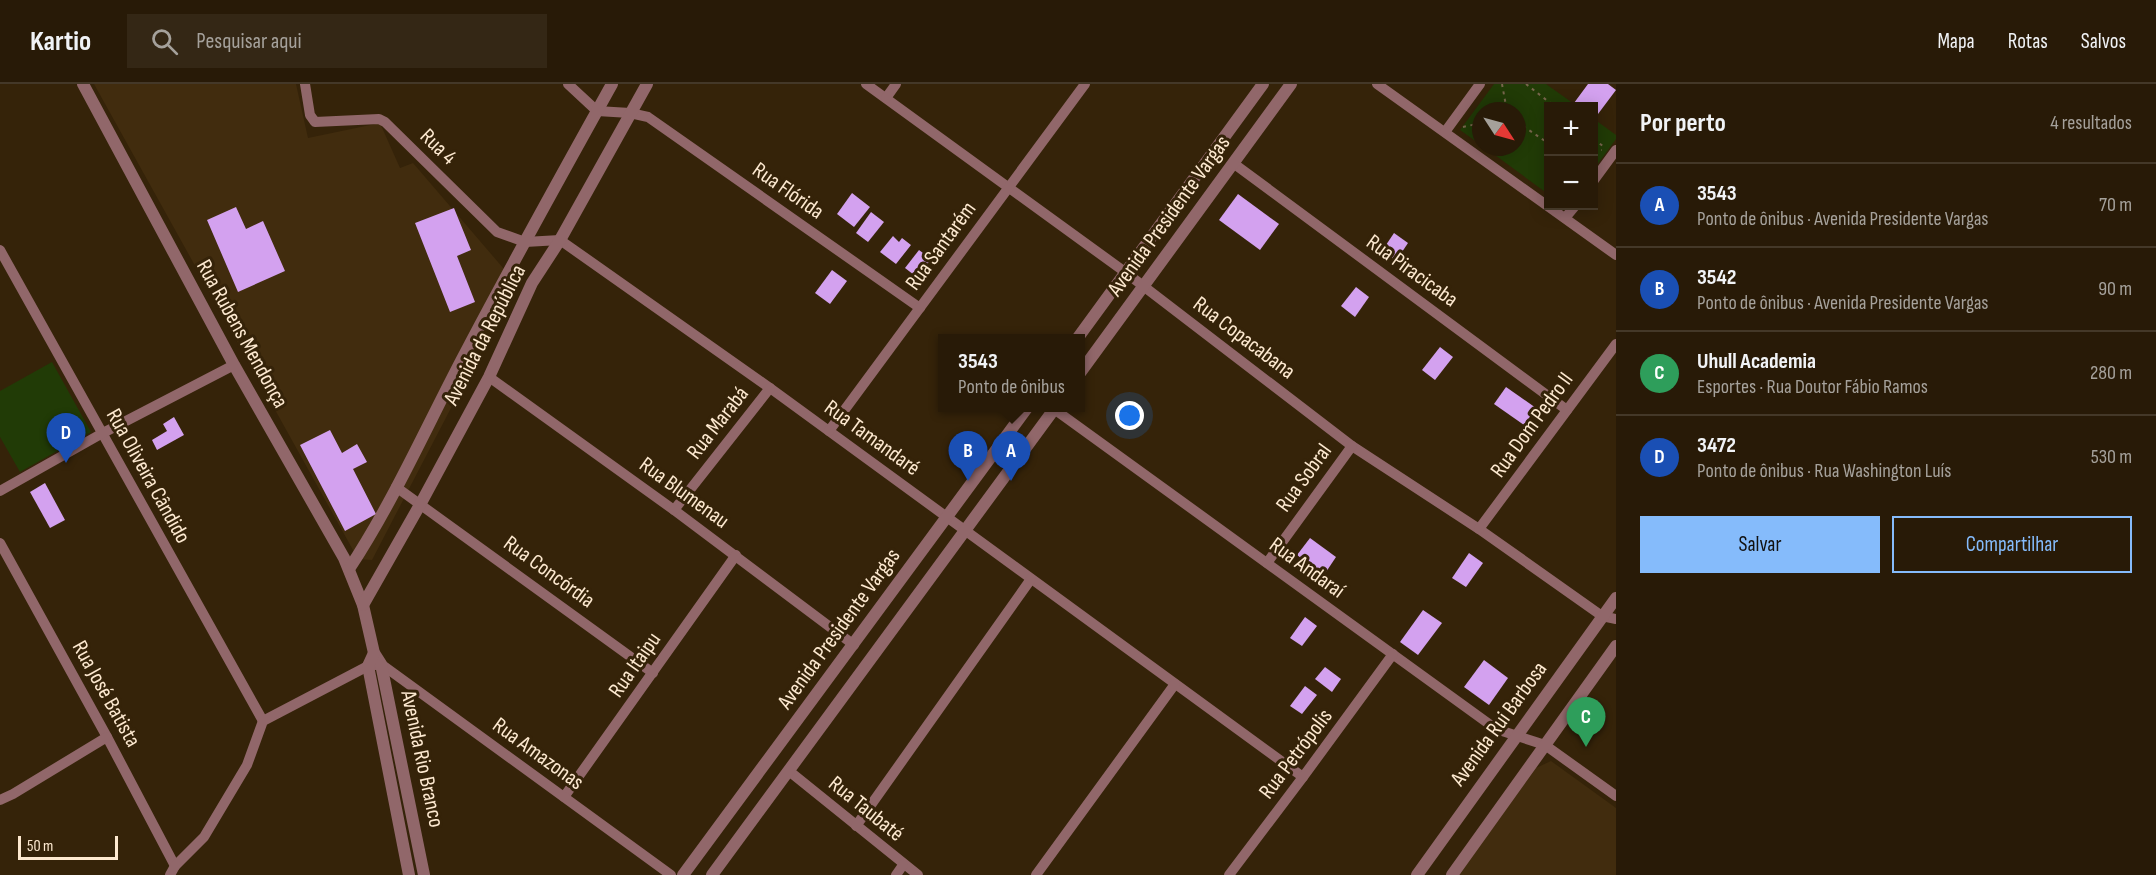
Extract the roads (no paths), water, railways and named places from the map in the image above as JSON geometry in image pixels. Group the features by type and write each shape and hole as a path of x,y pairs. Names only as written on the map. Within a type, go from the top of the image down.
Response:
{"street":[{"name":"Rua Rubens Mendonça","path":"83,84 234,365 344,558 363,605"},
{"name":"Rua 4","path":"305,84 310,115 315,122 379,119 385,122 497,232 525,242 560,240"},
{"path":"568,84 597,111"},
{"name":"Avenida da República","path":"349,569 396,487 525,242 612,84"},
{"name":"Avenida da República","path":"363,605 489,377 532,283 560,240 647,84"},
{"name":"Rua Copacabana","path":"866,84 1144,286 1352,446 1479,529 1602,616"},
{"path":"886,98 896,84"},
{"name":"Rua Santarém","path":"830,431 1085,84"},
{"name":"Avenida Presidente Vargas","path":"1081,334 1263,84"},
{"name":"Avenida Presidente Vargas","path":"1085,366 1291,84"},
{"path":"1377,84 1616,255"},
{"path":"1445,132 1480,84"},
{"name":"Rua Flórida","path":"597,111 630,113 648,117 920,308"},
{"path":"1598,173 1616,150"},
{"name":"Rua Piracicaba","path":"1233,163 1567,410"},
{"path":"1566,218 1572,210"},
{"name":"Rua Tamandaré","path":"560,240 830,431 1303,777"},
{"name":"Rua Oliveira Cândido","path":"0,250 263,721"},
{"name":"Rua Dom Pedro II","path":"1479,529 1616,344"},
{"path":"0,491 101,434 234,365"},
{"name":"Rua Blumenau","path":"489,377 736,555 854,645"},
{"name":"Rua Marabá","path":"674,510 770,388"},
{"name":"Avenida Presidente Vargas","path":"683,875 1024,412"},
{"name":"Avenida Presidente Vargas","path":"712,875 1051,412"},
{"name":"Rua Andaraí","path":"1059,412 1496,729 1545,745 1616,796"},
{"name":"Rua Sobral","path":"1267,563 1352,446"},
{"name":"Rua Concórdia","path":"396,487 653,673"},
{"name":"Rua José Batista","path":"0,543 107,737 172,870"},
{"name":"Rua Itaipu","path":"564,797 736,555"},
{"path":"856,826 1031,579"},
{"name":"Avenida Rui Barbosa","path":"1417,875 1616,598"},
{"name":"Avenida Rio Branco","path":"363,605 374,653 381,664 424,875"},
{"path":"1602,616 1616,619"},
{"path":"1452,875 1616,646"},
{"path":"368,666 374,653"},
{"name":"Rua Petrópolis","path":"1229,875 1393,654"},
{"path":"172,870 204,837 247,765 263,721 368,666 381,664"},
{"name":"Rua Amazonas","path":"381,664 671,875"},
{"name":"Avenida Rio Branco","path":"368,666 409,875"},
{"path":"1036,875 1175,684"},
{"path":"0,800 107,737"},
{"name":"Rua Taubaté","path":"789,771 918,875"},
{"path":"896,875 903,865"}],"place":[{"name":"3472","path":"66,463"},
{"name":"3542","path":"968,481"},
{"name":"3543","path":"1011,481"},
{"name":"Uhull Academia","path":"1586,747"}]}
